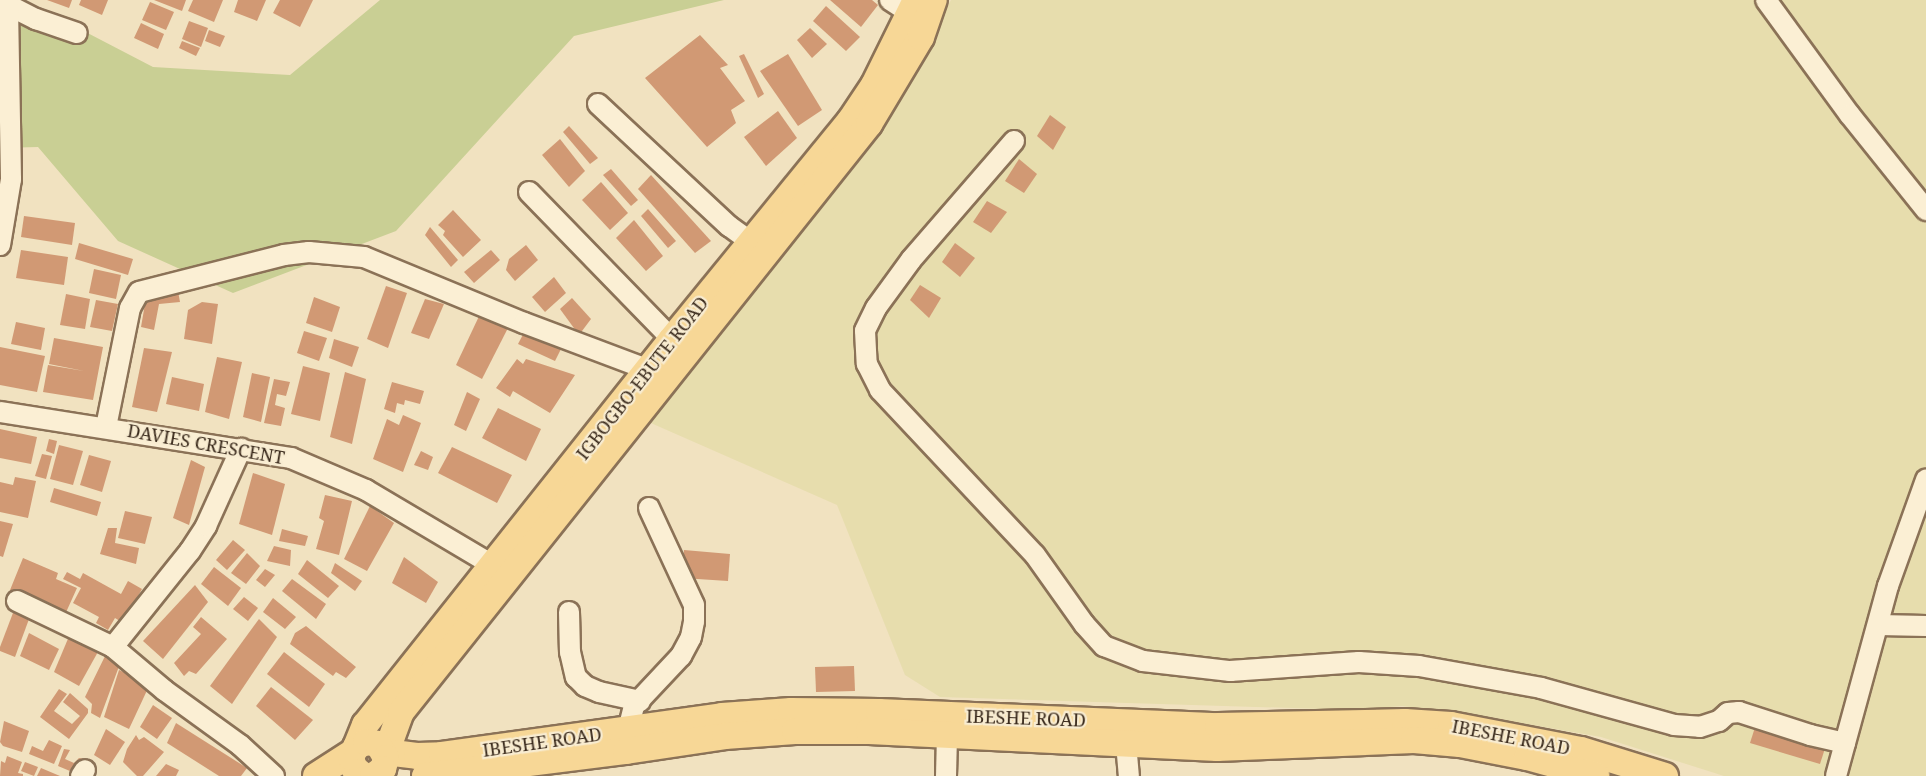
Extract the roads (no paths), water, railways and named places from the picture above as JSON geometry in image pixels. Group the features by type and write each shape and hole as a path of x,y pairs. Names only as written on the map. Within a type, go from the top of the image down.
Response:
{"main road":[{"name":"IGBOGBO-EBUTE ROAD","path":"355,749 365,725 502,571 862,134 921,37 934,0"},
{"name":"IGBOGBO-EBUTE ROAD","path":"374,776 383,769 383,759 401,712 502,571 672,339 850,121 874,85 905,4"},
{"name":"IBESHE ROAD","path":"355,749 366,742 383,759 441,755 722,716 791,711 1218,726 1405,722 1451,724 1513,735 1581,750 1665,776"},
{"name":"IBESHE ROAD","path":"426,776 626,752 725,736 806,731 947,734 1217,748 1414,740 1460,744 1527,757 1596,776"},
{"path":"355,749 354,768 363,776"},
{"path":"316,776 355,749"}],"street":[{"path":"1766,0 1850,115 1926,210"},
{"path":"7,2 36,20 77,33"},
{"path":"0,244 11,160 7,2"},
{"path":"598,104 729,226 751,242"},
{"path":"1014,141 911,260 876,308 866,331 867,364 880,390 1035,555 1084,624 1104,646 1143,662 1213,670 1359,662 1419,666 1541,688 1674,725 1700,728 1719,721 1728,713 1738,712 1810,735 1845,743"},
{"path":"529,192 672,339"},
{"path":"106,427 130,308 140,292 284,255 301,253 364,257 524,323 649,370"},
{"name":"DAVIES CRESCENT","path":"0,412 291,458 366,490 502,571"},
{"path":"113,647 195,543 206,526 242,449"},
{"path":"1836,776 1888,586 1926,481"},
{"path":"628,730 634,706 681,656 692,637 694,621 694,605 648,508"},
{"path":"17,601 113,647 164,690 240,745 274,776"},
{"path":"569,612 570,652 576,676 585,686 598,692 640,700"},
{"path":"1878,625 1926,626"},
{"path":"946,776 947,734"},
{"path":"1126,743 1128,776"}]}
